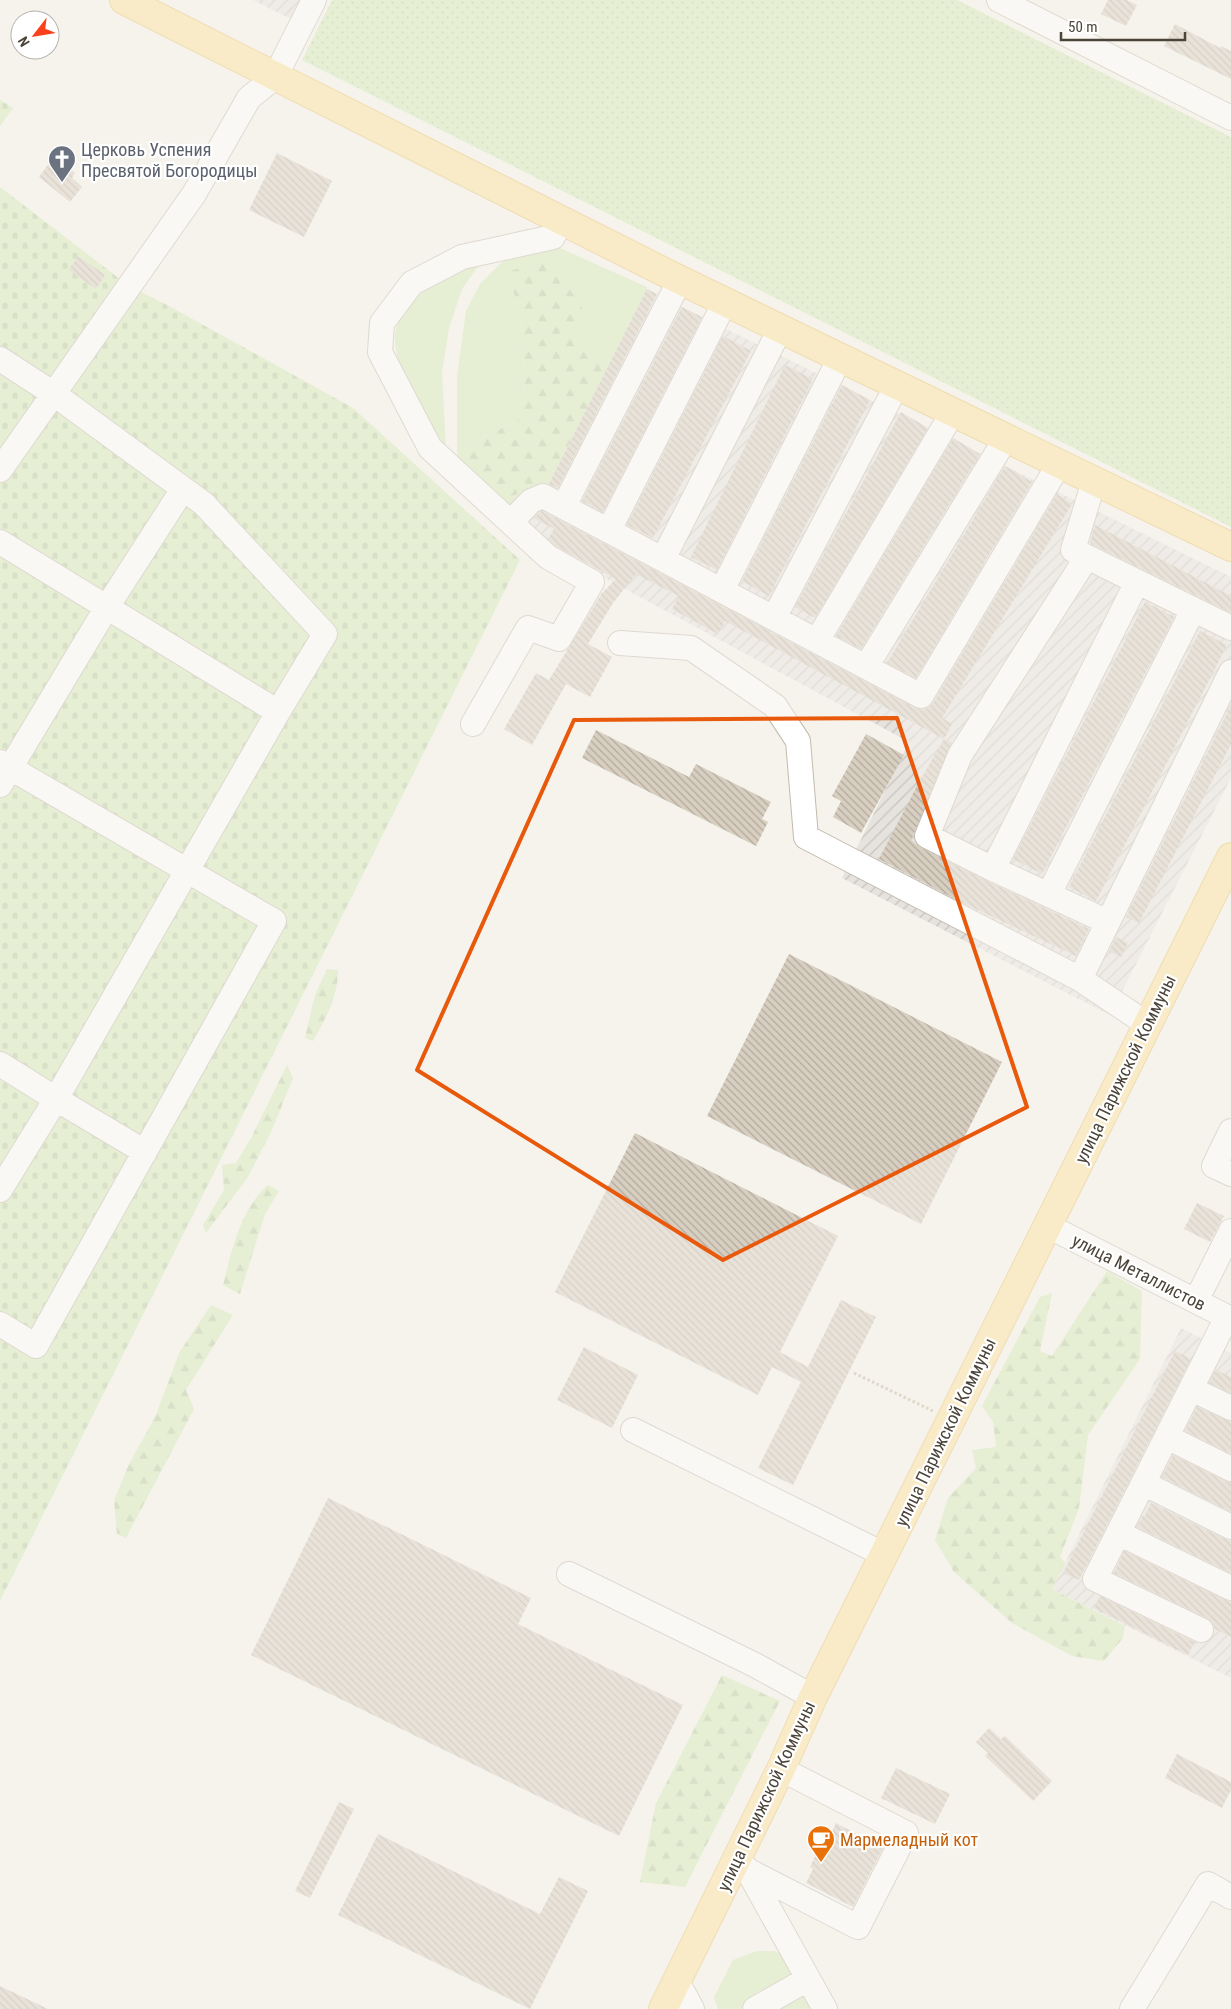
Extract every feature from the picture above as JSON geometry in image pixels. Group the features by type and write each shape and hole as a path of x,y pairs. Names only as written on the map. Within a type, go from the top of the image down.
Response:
{"main road":[{"path":"124,0 680,280 1231,547"},
{"name":"улица Парижской Коммуны","path":"663,2009 743,1862 780,1769 813,1697 1231,857"}],"street":[{"path":"0,470 194,194 249,98 275,77 314,0"},
{"path":"999,0 1231,118"},
{"path":"473,724 528,628 559,639 592,582 548,557 430,448 380,352 382,323 412,283 462,257 553,237 561,221"},
{"path":"564,506 680,280"},
{"path":"609,530 725,302"},
{"path":"664,559 780,329"},
{"path":"722,590 840,358"},
{"path":"0,359 54,394 204,504 325,634 278,712 56,1099 0,1190"},
{"path":"774,618 897,385"},
{"path":"817,641 953,412"},
{"path":"866,667 1006,438"},
{"path":"510,522 531,501 543,496 921,696 1059,464"},
{"path":"1094,480 1073,550 1231,628"},
{"path":"0,1324 36,1346 274,920 187,870 3,772 183,489"},
{"path":"0,542 278,712"},
{"path":"1087,557 960,755 927,836 1108,922"},
{"path":"993,869 1137,582"},
{"path":"1049,894 1193,610"},
{"path":"620,643 691,648 775,706 798,741 806,836 1080,979 1147,1024"},
{"path":"1080,979 1231,672"},
{"path":"0,1064 145,1152"},
{"path":"1231,1131 1214,1166 1231,1174"},
{"name":"улица Металлистов","path":"1048,1226 1229,1318"},
{"path":"1196,1301 1231,1231"},
{"path":"1200,1630 1095,1579 1166,1437 1229,1318"},
{"path":"1191,1389 1231,1408"},
{"path":"633,1430 885,1555"},
{"path":"1166,1437 1231,1469"},
{"path":"1143,1483 1231,1527"},
{"path":"1118,1534 1231,1588"},
{"path":"568,1574 755,1665 813,1697"},
{"path":"743,1862 858,1927 906,1833 780,1769"},
{"path":"743,1862 826,2009"},
{"path":"1132,2009 1208,1884 1231,1897"},
{"path":"754,2009 808,1979"},
{"path":"677,1981 692,2009"}],"path":[{"path":"854,1373 951,1420"}],"highlighted area":[{"path":"897,718 1027,1107 723,1260 417,1070 574,720"}],"shaded area":[{"path":"253,0 301,0 291,19"},
{"path":"633,283 1231,577 1231,778 1110,1015 842,878 909,742 510,527"},
{"path":"1181,1328 1231,1353 1231,1678 1052,1589"}],"green space":[{"path":"332,0 957,0 1231,137 1231,527 302,60"},
{"path":"0,100 13,108 0,126"},
{"path":"0,187 129,286 171,307 353,408 520,560 0,1601"},
{"path":"560,248 647,287 647,289 607,369 584,352 574,338 507,272 521,314 525,398 517,421 463,447 503,499 549,483 545,490 504,506 457,459 457,376 466,311 480,284 507,257"},
{"path":"551,258 585,313 574,338 584,352 607,369 549,483 503,499 476,469 463,447 517,421 525,398 521,314 507,272"},
{"path":"479,265 462,289 449,328 442,372 446,449 440,444 408,385 396,351 395,336 398,323 403,314 428,286 443,276"},
{"path":"327,969 338,970 336,989 327,1016 313,1041 305,1038 315,995"},
{"path":"287,1065 293,1078 272,1130 248,1177 206,1233 203,1225 224,1190 222,1165 236,1163 251,1138"},
{"path":"268,1185 279,1191 265,1214 240,1294 223,1285 226,1271 238,1231 244,1218 258,1195"},
{"path":"1107,1271 1142,1291 1140,1359 1088,1435 1079,1508 1060,1557 1065,1563 1052,1589 1125,1626 1123,1638 1104,1661 1072,1656 1012,1623 954,1572 935,1540 948,1498 976,1468 972,1450 996,1447 993,1422 982,1406 1040,1297 1052,1293 1040,1351 1052,1356"},
{"path":"211,1305 233,1315 186,1390 194,1409 126,1538 117,1534 114,1501 128,1466 156,1415 179,1353"},
{"path":"722,1675 780,1701 685,1887 640,1882 656,1803"},
{"path":"757,1951 775,1951 789,1959 794,1980 742,2009 718,2009 714,1997 733,1960"},
{"path":"805,1993 813,2009 767,2009"}],"building":[{"path":"1108,0 1127,0 1137,5 1126,26 1101,14"},
{"path":"1175,24 1220,48 1221,46 1231,51 1231,79 1164,46"},
{"path":"277,153 332,181 304,237 249,210"},
{"name":"Церковь Успения Пресвятой Богородицы","path":"50,162 58,167 61,162 75,173 72,178 82,187 70,202 39,177"},
{"path":"78,256 105,275 96,289 69,270"},
{"path":"647,289 657,294 558,488 549,484"},
{"path":"682,307 702,317 603,512 582,501"},
{"path":"723,336 751,351 653,538 627,525"},
{"path":"785,365 813,379 717,570 691,557"},
{"path":"842,385 870,400 769,596 742,581"},
{"path":"901,412 928,428 815,618 795,607"},
{"path":"953,438 980,454 861,649 836,636"},
{"path":"1005,466 1032,482 916,678 887,663"},
{"path":"1057,494 1072,504 942,718 952,724 944,739 725,621 718,634 672,609 679,596 636,574 613,603 588,644 612,657 590,697 566,684 532,745 504,729 536,673 549,680 602,593 616,579 556,546 548,539 554,529 534,518 542,511 922,710 928,708 933,703"},
{"path":"1095,525 1231,596 1231,613 1090,543"},
{"path":"1145,602 1174,617 1042,874 1013,859"},
{"path":"1200,631 1227,645 1096,901 1069,887"},
{"path":"1231,705 1231,744 1139,923 1126,917"},
{"path":"596,730 689,777 696,764 771,802 762,819 768,822 756,846 582,758"},
{"path":"866,734 904,755 861,833 833,817 841,801 832,796"},
{"path":"944,739 952,743 911,840 921,848 987,881 1089,929 1076,956 963,903 879,859"},
{"path":"1116,937 1128,943 1121,957 1109,951"},
{"path":"789,954 1002,1062 921,1224 707,1116"},
{"path":"635,1133 838,1236 780,1352 808,1367 841,1300 876,1317 793,1485 758,1468 801,1382 772,1367 758,1395 555,1292"},
{"path":"1197,1203 1224,1216 1210,1242 1184,1229"},
{"path":"584,1347 638,1375 612,1428 557,1400"},
{"path":"1175,1351 1191,1359 1079,1580 1063,1573"},
{"path":"1216,1370 1231,1377 1231,1393 1209,1383"},
{"path":"1197,1407 1231,1422 1231,1454 1185,1431"},
{"path":"1173,1455 1231,1483 1231,1512 1162,1477"},
{"path":"328,1498 531,1598 518,1624 683,1705 619,1836 251,1655"},
{"path":"1151,1503 1231,1541 1231,1573 1137,1527"},
{"path":"1124,1551 1231,1602 1231,1637 1215,1629 1212,1622 1207,1618 1114,1573"},
{"path":"1100,1596 1194,1642 1188,1655 1094,1608"},
{"path":"989,1728 1001,1739 1005,1736 1052,1781 1033,1801 985,1756 988,1753 976,1742"},
{"path":"1177,1754 1231,1782 1231,1790 1222,1808 1165,1778"},
{"path":"896,1768 950,1794 935,1824 881,1798"},
{"path":"339,1802 354,1809 310,1898 295,1891"},
{"path":"836,1823 883,1848 853,1907 806,1883 813,1869 810,1867 825,1836 829,1838"},
{"path":"378,1834 540,1914 559,1877 588,1891 530,2009 338,1915"},
{"path":"0,1986 48,2009 0,2009"}],"place":[{"name":"Церковь Успения Пресвятой Богородицы","path":"62,183"},
{"name":"Мармеладный кот","path":"821,1863"}]}
